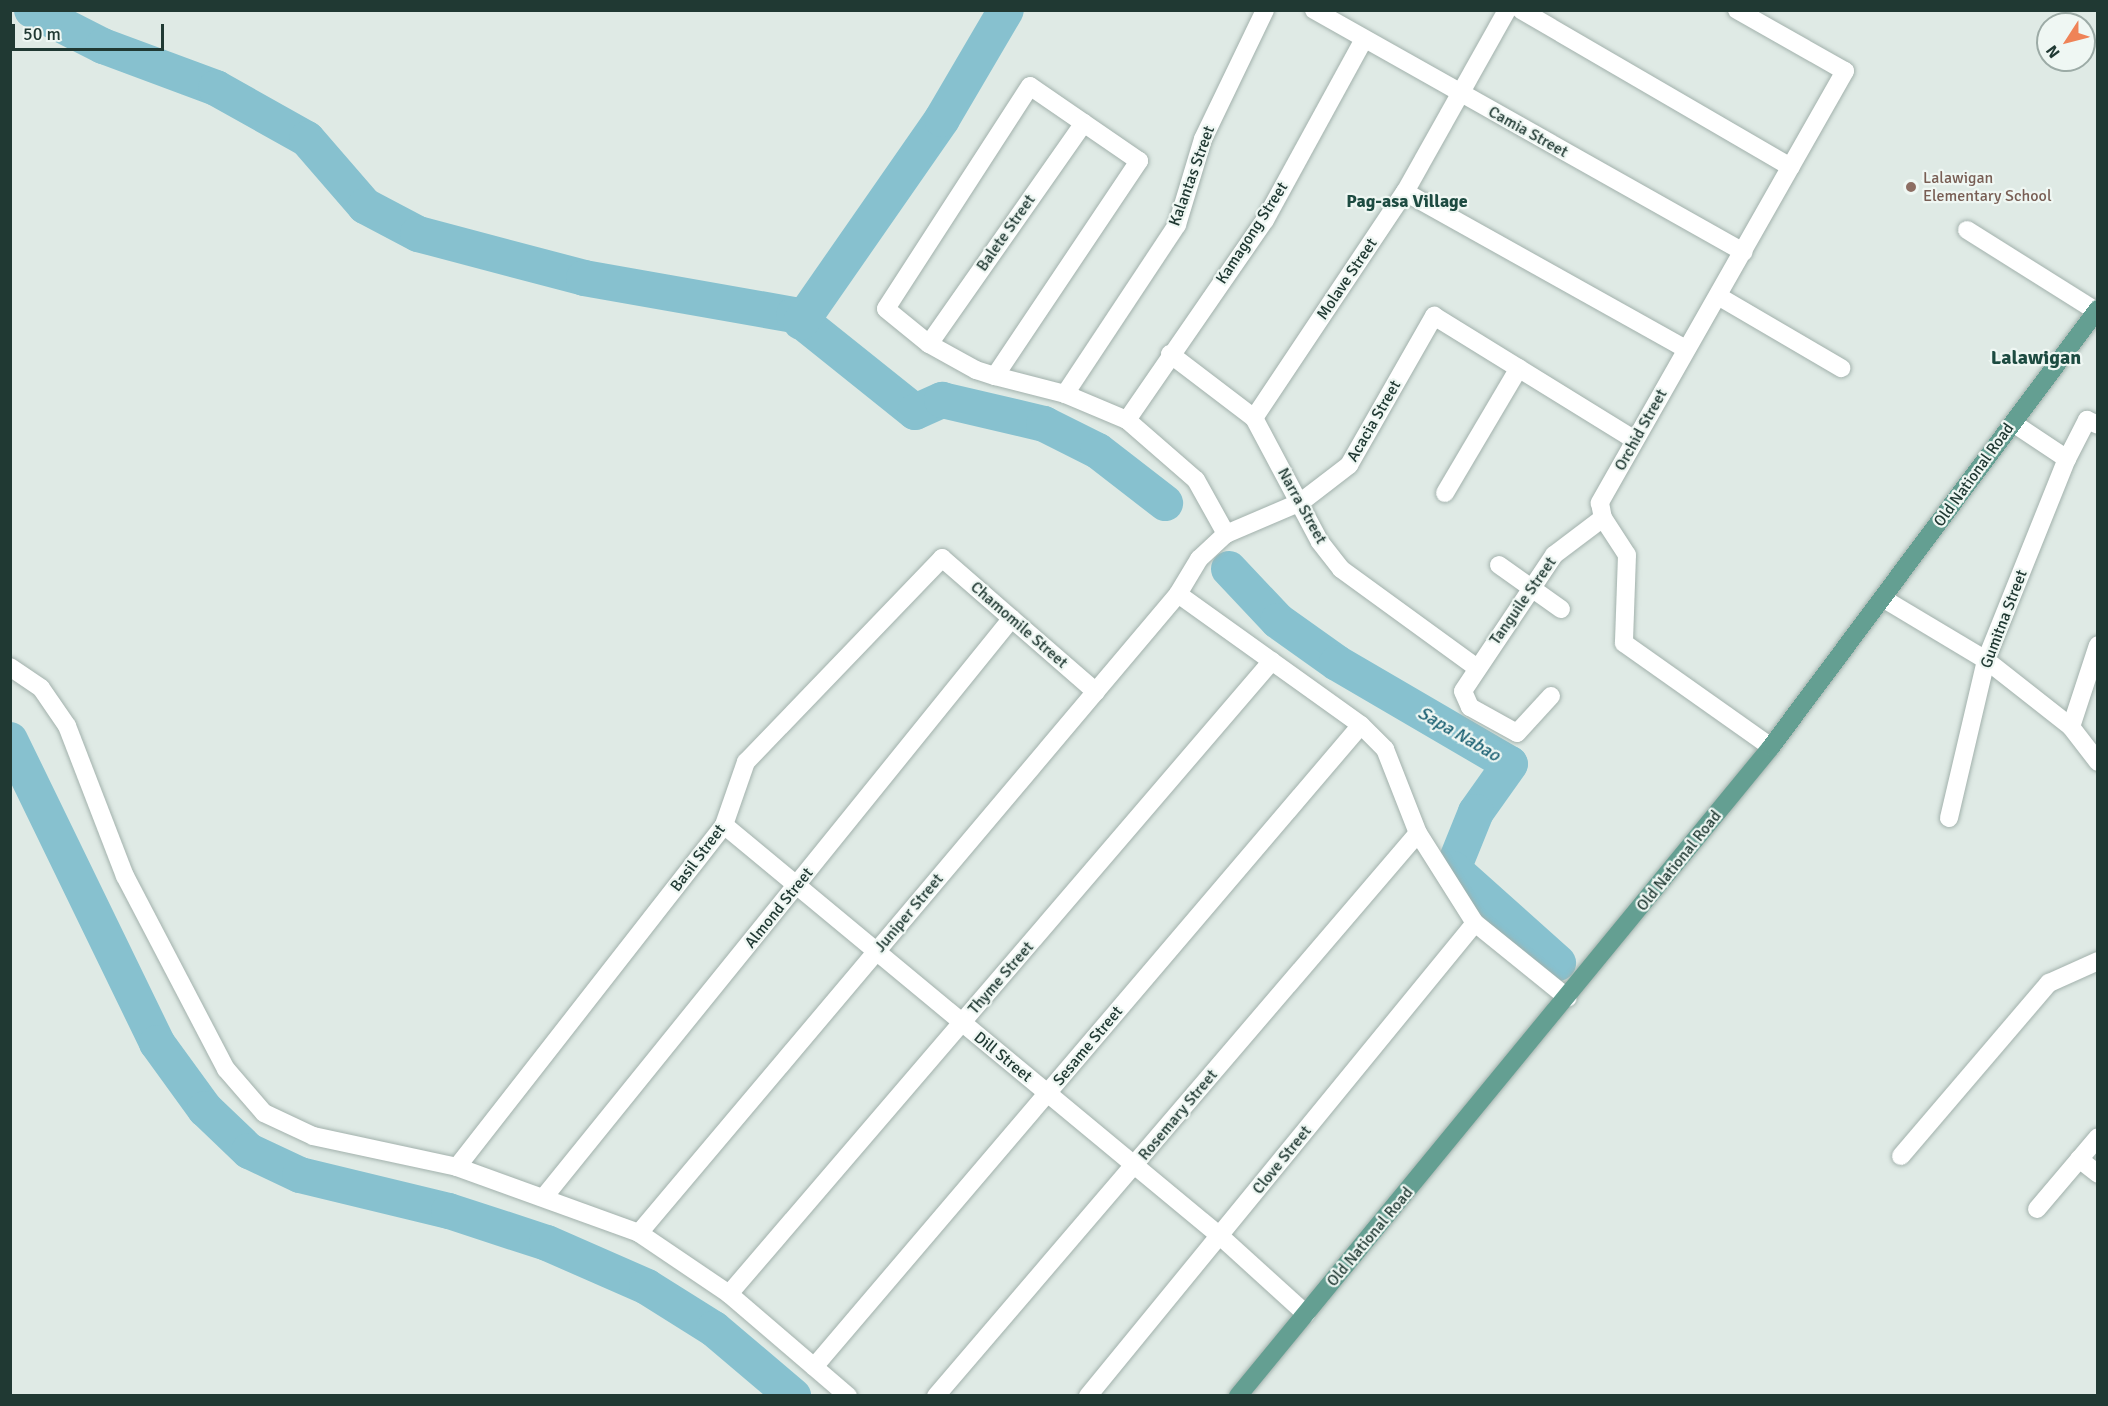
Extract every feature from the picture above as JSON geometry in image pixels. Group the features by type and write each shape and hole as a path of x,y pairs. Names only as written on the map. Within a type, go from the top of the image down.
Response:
{"main road":[{"name":"Old National Road","path":"1238,1395 1568,998 1771,747 2097,310"}],"street":[{"name":"Kalantas Street","path":"1065,394 1176,225 1203,139 1265,10"},
{"name":"Camia Street","path":"1314,10 1743,252"},
{"name":"Molave Street","path":"1254,418 1405,192 1506,10"},
{"path":"1521,10 1791,167"},
{"name":"Orchid Street","path":"1603,518 1600,503 1845,72 1737,10"},
{"name":"Kamagong Street","path":"1127,420 1170,354 1265,220 1364,39"},
{"path":"995,376 1139,161 1030,86 886,309 928,344 995,376 1065,394 1127,420 1196,480 1226,534"},
{"name":"Balete Street","path":"928,344 1084,123"},
{"path":"1405,192 1686,349"},
{"path":"1967,230 2097,310"},
{"path":"1718,296 1841,368"},
{"name":"Acacia Street","path":"1226,534 1300,502 1349,465 1434,316 1520,369"},
{"name":"Narra Street","path":"1170,354 1254,418 1300,502 1341,569 1476,667"},
{"path":"1445,494 1520,369 1635,440"},
{"name":"Gumitna Street","path":"1949,818 1986,660 2067,459 2087,420 2097,425"},
{"path":"2013,423 2067,459"},
{"path":"1603,518 1627,555 1624,643 1631,652 1771,747"},
{"name":"Tanguile Street","path":"1551,696 1517,733 1465,700 1463,691 1476,667 1554,555 1603,518"},
{"name":"Juniper Street","path":"639,1233 1178,594 1199,560 1226,534"},
{"name":"Chamomile Street","path":"942,558 1096,692"},
{"name":"Basil Street","path":"457,1167 724,825 746,762 942,558"},
{"path":"1499,565 1560,609"},
{"path":"1178,594 1361,725 1384,749 1418,833 1475,923 1568,998"},
{"path":"1884,598 1986,660 2071,728 2097,762"},
{"name":"Almond Street","path":"544,1197 1012,618"},
{"path":"2071,728 2097,645"},
{"name":"Thyme Street","path":"729,1294 1272,661"},
{"path":"10,667 41,688 67,726 125,876 226,1069 264,1113 313,1136 457,1167 639,1233 729,1294 848,1395"},
{"name":"Sesame Street","path":"814,1367 1361,725"},
{"name":"Dill Street","path":"724,825 1220,1236 1306,1314"},
{"name":"Rosemary Street","path":"936,1395 1135,1166 1418,833"},
{"name":"Clove Street","path":"1088,1395 1475,923"},
{"path":"1901,1156 2049,983 2097,961"},
{"path":"2037,1209 2097,1137"},
{"path":"2079,1158 2097,1174"}],"waterway":[{"path":"32,10 103,46 216,88 307,139 365,206 418,234 584,278 794,315 915,412 942,400 1044,424 1098,451 1165,503"},
{"path":"801,322 942,119 1006,10"},
{"name":"Sapa Nabao","path":"1229,569 1278,621 1337,663 1510,764 1476,812 1453,869 1558,963"},
{"path":"10,740 157,1043 205,1109 249,1151 300,1175 449,1211 547,1243 647,1287 714,1329 793,1396"}],"place":[{"name":"Lalawigan Elementary School","path":"1911,187"}],"district":[{"name":"Pag-asa Village","path":"1407,201"},
{"name":"Lalawigan","path":"2036,357"}]}
